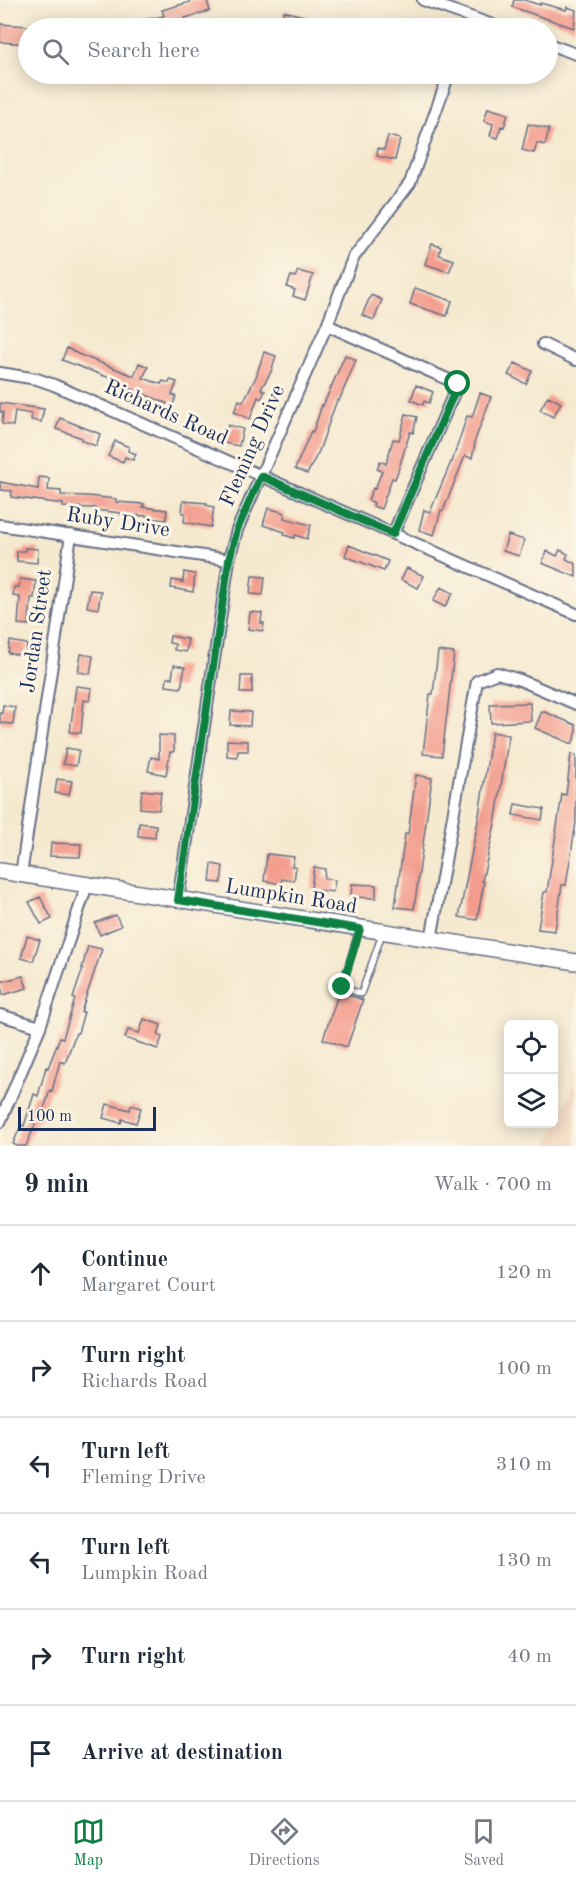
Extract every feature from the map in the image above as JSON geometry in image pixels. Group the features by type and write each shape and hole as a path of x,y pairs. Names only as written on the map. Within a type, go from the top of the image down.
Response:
{"main road":[{"name":"Lumpkin Road","path":"0,871 576,962"}],"street":[{"path":"423,0 457,18"},
{"path":"558,48 576,54"},
{"name":"Fleming Drive","path":"178,900 229,560 237,530 327,325 353,258 410,183 445,84"},
{"path":"327,325 458,384 393,534"},
{"path":"543,344 576,360"},
{"name":"Richards Road","path":"0,373 37,379 54,385 576,614"},
{"name":"Ruby Drive","path":"0,525 229,560"},
{"name":"Jordan Street","path":"21,875 71,535"},
{"path":"431,940 477,681 496,673 520,680 576,704"},
{"path":"0,1122 40,1027 87,885"},
{"path":"0,1015 40,1027"}],"lane":[{"path":"360,929 342,987 362,994 383,933"}],"shaded area":[{"path":"576,1081 576,1146 547,1146 555,1128 558,1128 558,1121"}],"building":[{"path":"189,0 207,0 210,11 185,18 153,18 164,16 162,10 190,2"},
{"path":"514,0 524,0 566,10 567,7 576,10 574,28 558,23 558,18 544,18 512,7"},
{"path":"284,11 307,17 307,18 282,18"},
{"path":"0,24 18,25 18,43 0,42"},
{"path":"488,108 508,114 504,127 501,126 498,138 490,136 493,124 484,121"},
{"path":"528,124 549,129 545,145 537,143 534,153 522,150"},
{"path":"388,136 400,139 395,160 377,156 378,148 384,150"},
{"path":"432,244 441,247 439,255 454,260 449,272 425,264"},
{"path":"298,271 313,275 305,300 293,296 295,290 287,287 291,276 295,277"},
{"path":"415,288 452,301 447,316 410,304"},
{"path":"371,295 382,300 374,320 362,315"},
{"path":"67,348 134,376 139,363 148,367 143,378 161,384 163,381 169,383 170,380 177,382 172,395 176,396 173,406 129,388 130,386 62,360"},
{"path":"264,352 276,356 271,372 261,389 265,391 261,399 258,397 250,419 234,412 239,400 243,402 256,377"},
{"path":"345,355 356,360 339,401 337,400 319,451 307,474 295,469"},
{"path":"515,363 532,371 526,384 508,375"},
{"path":"416,385 433,392 429,403 424,401 423,405 411,400"},
{"path":"480,393 491,397 474,443 472,458 465,456 443,511 441,510 434,535 419,530 424,510 430,512 452,462 467,416 472,417"},
{"path":"548,396 561,403 553,417 540,410"},
{"path":"0,403 44,409 41,422 31,420 32,414 15,411 13,426 2,424 3,412 0,412"},
{"path":"406,414 417,417 413,433 410,432 395,479 392,478 381,509 373,506 374,503 368,500 382,471 377,469 380,461 386,464 393,439 399,440"},
{"path":"60,418 100,434 96,446 81,440 82,438 56,429"},
{"path":"228,425 243,429 239,446 223,443"},
{"path":"115,441 129,447 128,451 136,454 133,460 125,457 123,462 108,456"},
{"path":"39,477 49,478 48,490 61,491 61,495 116,499 116,502 144,504 143,507 167,510 166,520 149,518 149,516 121,515 121,513 95,510 95,508 63,507 63,504 11,497 12,491 0,490 0,482 38,489"},
{"path":"183,501 207,503 206,505 214,507 211,527 184,522"},
{"path":"268,508 285,513 284,518 311,525 307,539 295,535 294,538 284,535 285,532 263,525"},
{"path":"508,535 524,540 519,556 503,551"},
{"path":"349,545 388,561 384,571 345,556"},
{"path":"25,548 38,549 37,563 17,561 17,551 25,551"},
{"path":"560,550 568,554 566,559 576,564 576,577 542,563 547,551 557,556"},
{"path":"407,568 424,576 418,588 401,580"},
{"path":"184,572 195,574 193,592 171,588 172,580 183,582"},
{"path":"252,576 265,577 263,595 250,594"},
{"path":"20,579 36,581 34,598 31,598 29,625 18,624 20,597 13,596 14,587 19,587"},
{"path":"441,587 453,593 445,607 433,601"},
{"path":"90,590 101,591 98,609 87,607"},
{"path":"250,612 262,613 263,631 248,629"},
{"path":"170,636 188,639 186,652 174,650 175,644 169,643"},
{"path":"10,641 27,644 25,656 8,653"},
{"path":"438,651 454,653 442,756 423,754"},
{"path":"81,654 93,656 90,674 78,672"},
{"path":"174,665 185,667 181,688 166,686 167,678 172,678"},
{"path":"241,676 252,676 252,693 240,693"},
{"path":"76,686 92,688 90,701 84,700 81,733 70,732"},
{"path":"530,703 531,721 491,723 490,704"},
{"path":"3,705 15,707 13,724 0,723"},
{"path":"231,711 251,712 250,726 230,725"},
{"path":"542,711 576,725 576,735 572,744 535,728"},
{"path":"492,732 509,735 477,920 459,917 478,821"},
{"path":"159,735 174,736 174,752 170,752 166,775 148,771 151,757 159,759"},
{"path":"227,740 248,741 248,751 238,751 237,757 227,756"},
{"path":"66,748 79,750 76,766 63,764"},
{"path":"571,754 576,755 576,822 566,885 562,885 555,931 538,929 544,892 547,892 562,794 566,795"},
{"path":"416,775 432,778 414,909 395,907"},
{"path":"57,779 72,781 69,795 55,793"},
{"path":"142,790 161,792 159,810 140,808"},
{"path":"515,804 544,809 542,820 513,815"},
{"path":"139,823 156,825 155,838 138,836"},
{"path":"51,843 81,844 80,857 50,856"},
{"path":"267,854 294,857 292,866 296,867 294,881 282,879 281,884 264,881"},
{"path":"212,864 223,866 221,883 210,882"},
{"path":"314,867 325,869 324,878 335,880 333,892 311,889"},
{"path":"352,884 376,885 376,898 351,897"},
{"path":"40,897 52,919 41,924 29,902"},
{"path":"116,915 121,926 100,935 95,923"},
{"path":"27,936 40,940 33,961 21,958"},
{"path":"88,946 102,949 81,1012 84,1012 78,1033 76,1033 65,1063 60,1061 52,1091 50,1090 40,1121 37,1120 26,1146 17,1146 13,1144 21,1125 24,1126 34,1094 38,1096 46,1067 48,1068 60,1037 63,1038"},
{"path":"23,976 27,988 3,995 0,982"},
{"path":"339,992 363,1000 347,1047 323,1039"},
{"path":"144,1019 161,1025 158,1035 162,1037 158,1049 125,1038 128,1030 139,1033"},
{"path":"107,1104 130,1110 131,1105 141,1108 136,1123 122,1119 121,1123 103,1118"}],"route":[{"path":"342,987 360,929 178,900 231,548 261,476 393,534 458,384"}]}
